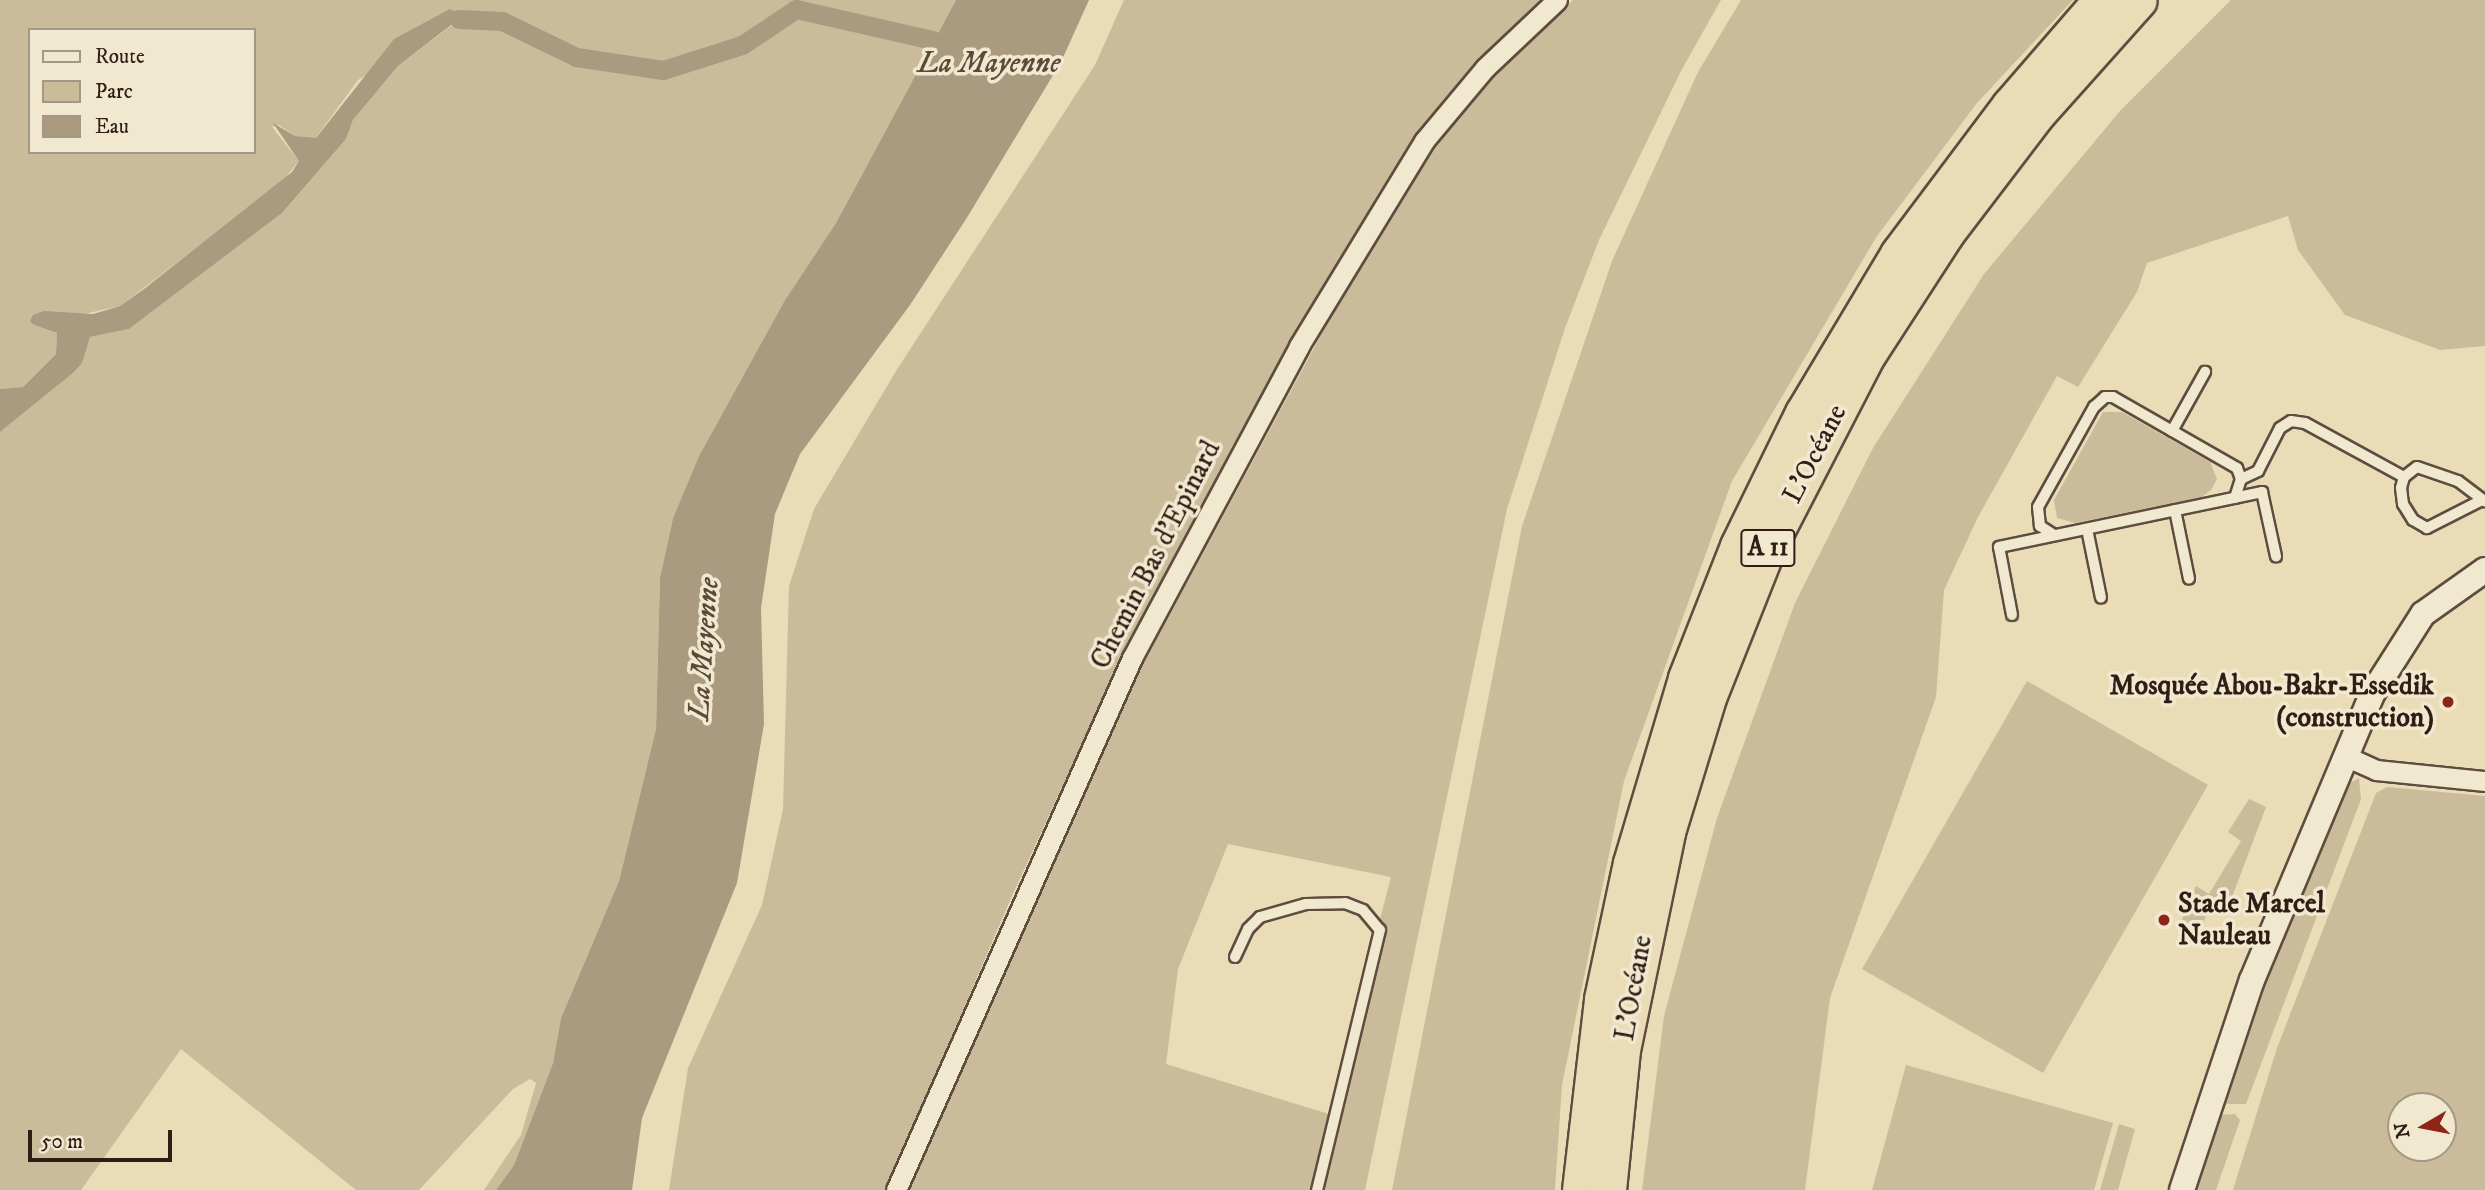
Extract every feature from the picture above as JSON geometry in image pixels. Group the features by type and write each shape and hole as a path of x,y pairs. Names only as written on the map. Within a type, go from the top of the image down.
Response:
{"highway":[{"name":"L’Océane","path":"1580,1190 1602,999 1630,863 1686,678 1738,546 1803,413 1898,254 2002,114 2101,0"},
{"name":"L’Océane","path":"1608,1190 1622,1050 1661,856 1709,695 1767,550 1829,423 1926,262 2028,125 2139,0"}],"street":[{"name":"Chemin Bas d'Epinard","path":"896,1190 1132,659 1299,346 1424,141 1485,68 1557,0"},
{"path":"2182,1190 2252,980 2345,756 2395,653 2423,614 2485,570"},
{"path":"2345,756 2375,770 2485,781"}],"lane":[{"path":"2172,431 2205,372"},
{"path":"2055,535 2042,529 2038,508 2096,402 2113,397 2237,468 2241,479 2235,498"},
{"path":"2241,479 2258,471 2280,428 2291,421 2305,423 2404,477"},
{"path":"2417,467 2458,481 2484,501 2427,528 2413,520 2403,504 2404,477 2417,467"},
{"path":"2012,615 1998,547 2262,492 2276,556"},
{"path":"2175,510 2189,579"},
{"path":"2087,528 2101,598"},
{"path":"1235,957 1248,929 1260,918 1306,904 1345,903 1363,909 1380,930 1317,1190"}],"green space":[{"path":"0,0 956,0 836,223 785,300 699,456 673,518 660,578 656,729 619,881 561,1018 553,1063 514,1165 496,1190 484,1190 521,1135 536,1083 530,1079 513,1089 419,1190 356,1190 181,1049 81,1190 0,1190 0,432 73,373 90,337 129,329 282,213 346,139 353,120 398,66 459,20 358,80 315,139 295,136 279,125 272,127 299,161 281,183 120,306 34,325 57,333 56,354 23,387 0,389"},
{"path":"1124,0 1547,0 1450,99 1303,323 1135,629 1011,898 886,1190 669,1190 688,1068 762,905 783,809 789,586 814,509 896,371 1095,65"},
{"path":"1573,0 1721,0 1681,71 1599,240 1565,328 1507,509 1365,1190 909,1190 1118,711 1334,311 1413,179 1468,100","holes":["1228,844 1391,877 1329,1114 1166,1064 1178,969"]},
{"path":"1741,0 2073,0 1977,103 1877,236 1732,481 1624,781 1562,1085 1555,1190 1392,1190 1522,526 1612,261 1698,72"},
{"path":"2231,0 2485,0 2485,346 2440,350 2345,315 2298,250 2288,216 2147,263 2137,292 2078,387 2057,376 1978,517 1944,590 1936,697 1830,998 1805,1190 1642,1190 1664,1016 1717,818 1795,603 1873,448 1984,274 2120,111"},
{"path":"2103,412 2122,412 2210,462 2217,479 2211,490 2202,497 2075,523 2057,518 2054,500"},
{"path":"2027,681 2208,785 2043,1073 1862,969"},
{"path":"2359,778 2361,799 2246,1104 2219,1104 2305,880 2347,785"},
{"path":"2387,787 2485,796 2485,1190 2233,1190 2277,1048 2376,793"},
{"path":"2249,799 2266,807 2226,913 2209,907 2201,930 2181,922 2196,886 2209,894 2241,841 2228,832"},
{"path":"1906,1065 2113,1123 2094,1190 1872,1190"},
{"path":"2235,1114 2240,1120 2216,1190 2191,1190 2215,1115"},
{"path":"2119,1124 2135,1129 2118,1190 2100,1190"}],"water":[{"name":"La Mayenne","path":"956,0 1089,0 1061,62 968,216 910,305 800,454 775,514 761,608 764,724 737,883 642,1118 632,1190 496,1190 514,1165 553,1063 561,1018 619,881 656,729 660,578 673,518 699,456 785,300 836,223"},
{"path":"450,9 458,13 459,19 398,66 353,120 346,139 282,213 129,329 90,337 82,363 73,373 0,432 0,389 23,387 56,354 57,333 34,325 30,321 33,315 44,311 93,314 120,306 144,289 292,172 299,161 273,123 295,136 316,138 394,39"}],"waterway":[{"path":"459,19 502,21 576,57 663,70 742,45 796,9 933,40"}],"place":[{"name":"Mosquée Abou-Bakr-Essedik (construction)","path":"2448,702"},
{"name":"Stade Marcel Nauleau","path":"2164,920"}]}
